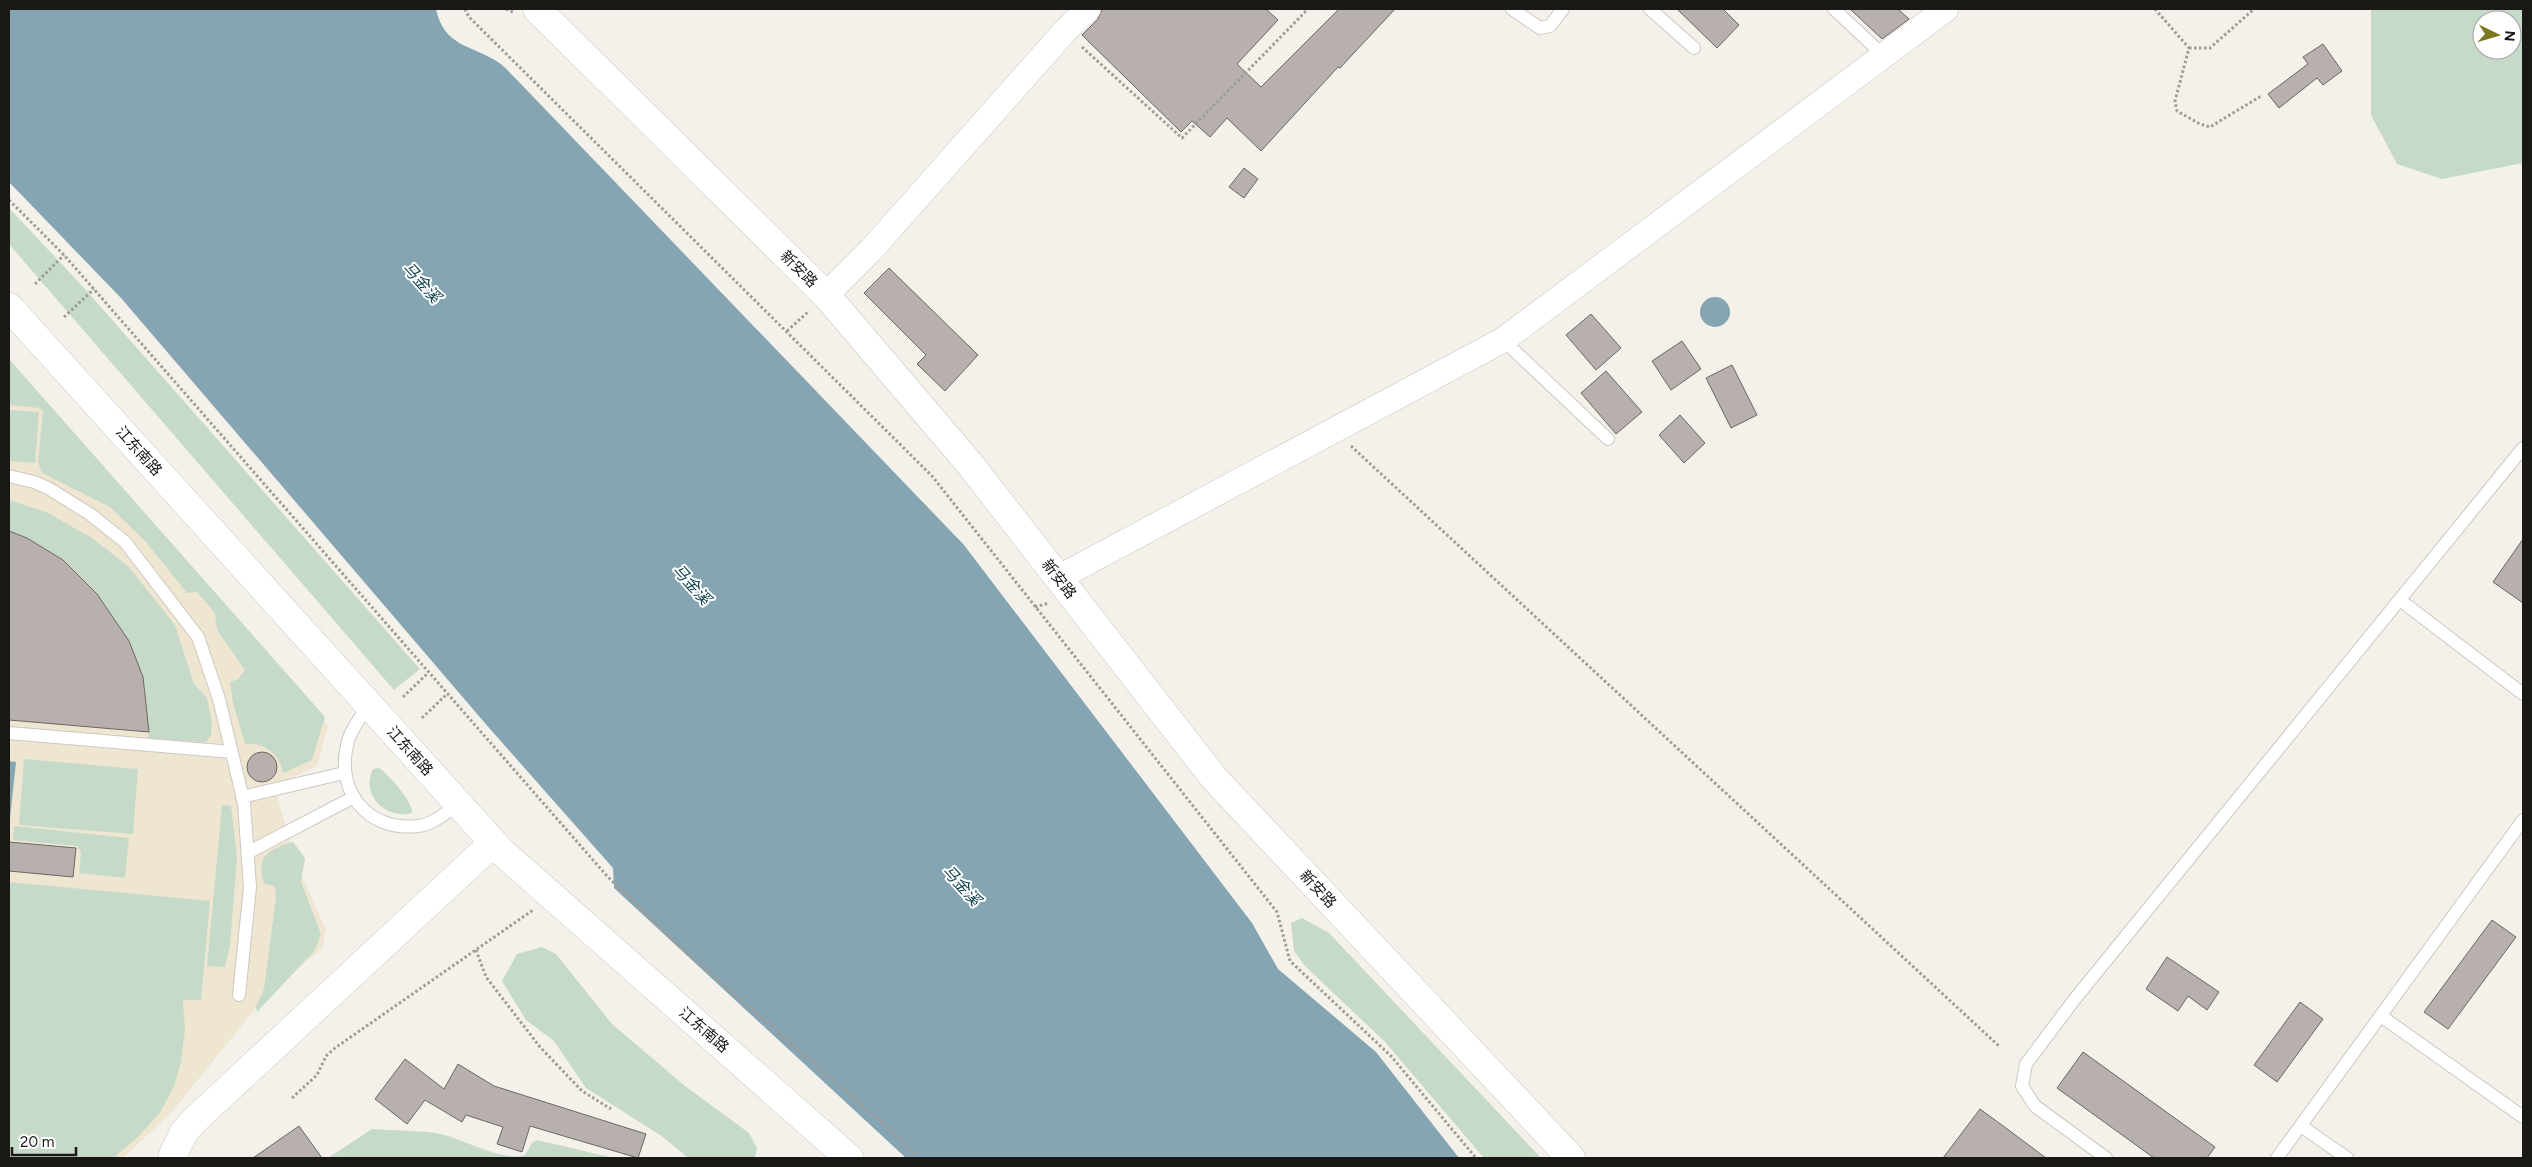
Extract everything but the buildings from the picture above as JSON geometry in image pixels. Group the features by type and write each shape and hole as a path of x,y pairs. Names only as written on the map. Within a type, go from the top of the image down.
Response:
{"street":[{"name":"新安路","path":"537,9 826,295 969,463 1214,778 1571,1158"},
{"path":"826,295 871,250 1065,31 1088,9"},
{"path":"1058,578 1503,340 1883,55 1936,11"},
{"name":"江东南路","path":"9,307 493,842 551,896 849,1158"},
{"path":"172,1157 184,1132 197,1118 493,842"}],"lane":[{"path":"1512,9 1540,28 1550,26 1563,9"},
{"path":"1650,9 1694,48"},
{"path":"1834,9 1883,55"},
{"path":"1503,340 1608,439"},
{"path":"2106,1158 2035,1106 2022,1086 2026,1064 2081,992 2523,448"},
{"path":"9,476 34,482 48,488 90,514 125,542 198,637 219,699 242,797 250,887 239,995"},
{"path":"2400,600 2523,694"},
{"path":"368,705 348,740 344,773 345,781 360,806 377,820 395,827 420,826 458,804"},
{"path":"9,733 232,752"},
{"path":"242,797 344,773"},
{"path":"248,852 354,797"},
{"path":"2277,1158 2523,820"},
{"path":"2381,1016 2523,1117"},
{"path":"2301,1126 2347,1158"}],"path":[{"path":"465,9 469,17 932,476 1277,912 1290,961 1391,1056 1476,1158"},
{"path":"1065,31 1182,138 1308,9"},
{"path":"2155,9 2189,48 2210,48 2254,9"},
{"path":"2189,48 2176,101 2177,111 2200,124 2210,127 2261,96"},
{"path":"9,200 64,255 607,876 674,941 879,1120 919,1158"},
{"path":"35,284 64,255"},
{"path":"64,317 94,289"},
{"path":"787,331 826,295"},
{"path":"1334,431 2000,1047"},
{"path":"403,697 428,673"},
{"path":"422,718 447,694"},
{"path":"292,1098 317,1075 326,1056 335,1048 551,896"},
{"path":"476,950 486,977 540,1048 582,1091 611,1109"}],"shaded area":[{"path":"9,365 328,726 317,766 274,786 296,863 326,930 322,948 264,998 171,1113 123,1158 9,1158"}],"green space":[{"path":"2371,9 2523,9 2523,163 2442,179 2397,164 2371,115"},
{"path":"9,208 85,289 420,669 394,690 9,244"},
{"path":"9,359 325,717 312,760 283,773 275,755 265,747 245,744 233,703 230,682 238,679 245,670 217,630 215,613 197,592 187,593 146,542 110,507 42,473 38,462 43,412 39,408 9,405"},
{"path":"9,410 39,412 35,463 9,461"},
{"path":"9,500 46,512 92,538 128,566 175,625 194,684 207,698 212,722 211,735 206,742 147,740 149,732 143,677 97,594 63,560 27,538 9,531"},
{"path":"24,759 138,769 133,834 19,825"},
{"path":"379,768 405,796 412,808 412,813 393,813 378,803 370,788 370,779 373,769"},
{"path":"222,805 231,806 237,858 230,945 225,967 207,966"},
{"path":"14,826 129,838 125,878 79,873 81,852 77,846 13,840"},
{"path":"293,842 305,858 301,882 321,934 315,950 257,1012 256,1006 264,989 276,897 275,887 264,883 262,873 263,860 271,851"},
{"path":"9,882 210,901 201,1000 183,1000 185,1030 181,1062 174,1086 161,1111 138,1137 113,1158 9,1158"},
{"path":"1302,918 1329,933 1541,1158 1484,1158 1385,1042 1305,966 1294,951 1291,923"},
{"path":"542,947 556,954 612,1024 685,1086 749,1133 757,1148 755,1158 688,1158 663,1137 586,1088 554,1041 526,1020 502,981 517,954"},
{"path":"372,1129 435,1133 504,1155 525,1155 532,1143 537,1140 614,1158 328,1158"}],"water":[{"name":"马金溪","path":"9,9 436,9 445,31 460,43 498,62 508,71 964,545 1252,923 1278,969 1376,1052 1459,1158 906,1158 614,888 613,868 490,729 121,298 9,182"},
{"path":"1715,297 1726,301 1730,312 1726,323 1715,327 1704,323 1700,312 1704,301"},
{"path":"9,761 16,762 9,828"}]}
